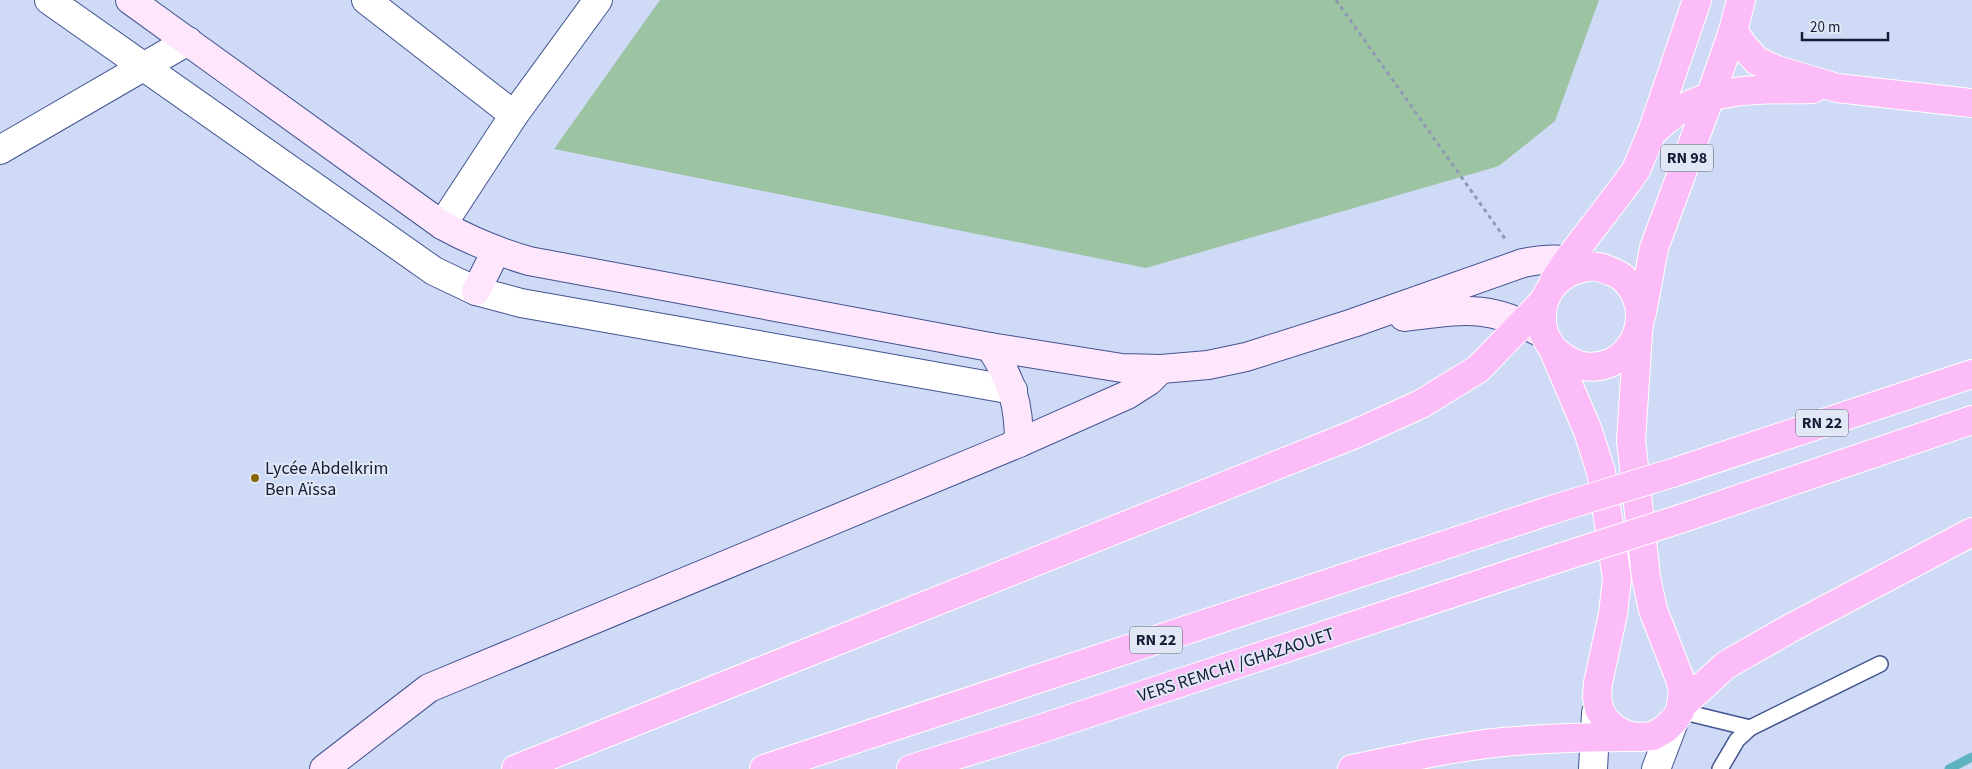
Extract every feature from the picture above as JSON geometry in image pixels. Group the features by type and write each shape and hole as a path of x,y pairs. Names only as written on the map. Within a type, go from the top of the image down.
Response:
{"highway":[{"name":"RN 98","path":"1540,336 1547,295 1580,263 1623,188 1636,170 1652,132 1697,0"},
{"name":"RN 98","path":"1640,326 1654,248 1710,97 1733,31 1741,0"},
{"path":"1733,31 1745,48 1757,60 1777,70 1837,88"},
{"path":"1652,132 1679,111 1710,97 1746,91 1837,88 1972,103"},
{"path":"1580,263 1607,269 1621,276 1632,287 1639,302 1640,326 1631,440 1632,462 1646,577 1653,610 1680,679 1683,692 1679,712"},
{"path":"1540,336 1566,361 1583,366 1600,366 1616,360 1630,349 1640,326"},
{"path":"1540,336 1588,431 1600,472 1617,579 1613,614 1597,697 1599,709 1606,721 1615,729 1626,735 1639,737"},
{"path":"516,769 1355,434 1421,404 1478,369 1540,336"},
{"name":"RN 22","path":"764,769 1548,511 1672,473 1972,374"},
{"name":"VERS REMCHI /GHAZAOUET","path":"911,769 1031,732 1680,519 1972,420"},
{"path":"1352,769 1433,752 1502,742 1562,738 1653,736 1665,729 1679,712 1726,665 1789,629 1972,532"}],"main road":[{"path":"130,0 442,225 496,252 530,261 990,347 1122,368 1208,365 1246,357 1352,323 1523,263 1552,258 1580,263"},
{"path":"476,291 496,252"},
{"path":"1352,323 1461,310 1489,312 1540,336"},
{"path":"990,347 1003,368 1013,390 1018,408 1019,443"},
{"path":"324,769 429,688 1019,443 1127,395 1149,381 1161,368"}],"street":[{"path":"49,0 434,271 476,291 521,303 1013,390"},
{"path":"366,0 514,115"},
{"path":"442,225 514,115 598,0"},
{"path":"0,150 188,41"},
{"path":"1594,769 1597,697"},
{"path":"1656,769 1679,712"}],"lane":[{"path":"1720,769 1738,740 1750,728 1880,664"},
{"path":"1679,712 1750,728"}],"path":[{"path":"1336,0 1523,263"}],"green space":[{"path":"660,0 1599,0 1555,121 1499,166 1146,268 554,149"}],"waterway":[{"path":"1949,769 1972,757"}],"place":[{"name":"Lycée Abdelkrim Ben Aïssa","path":"255,478"}]}
